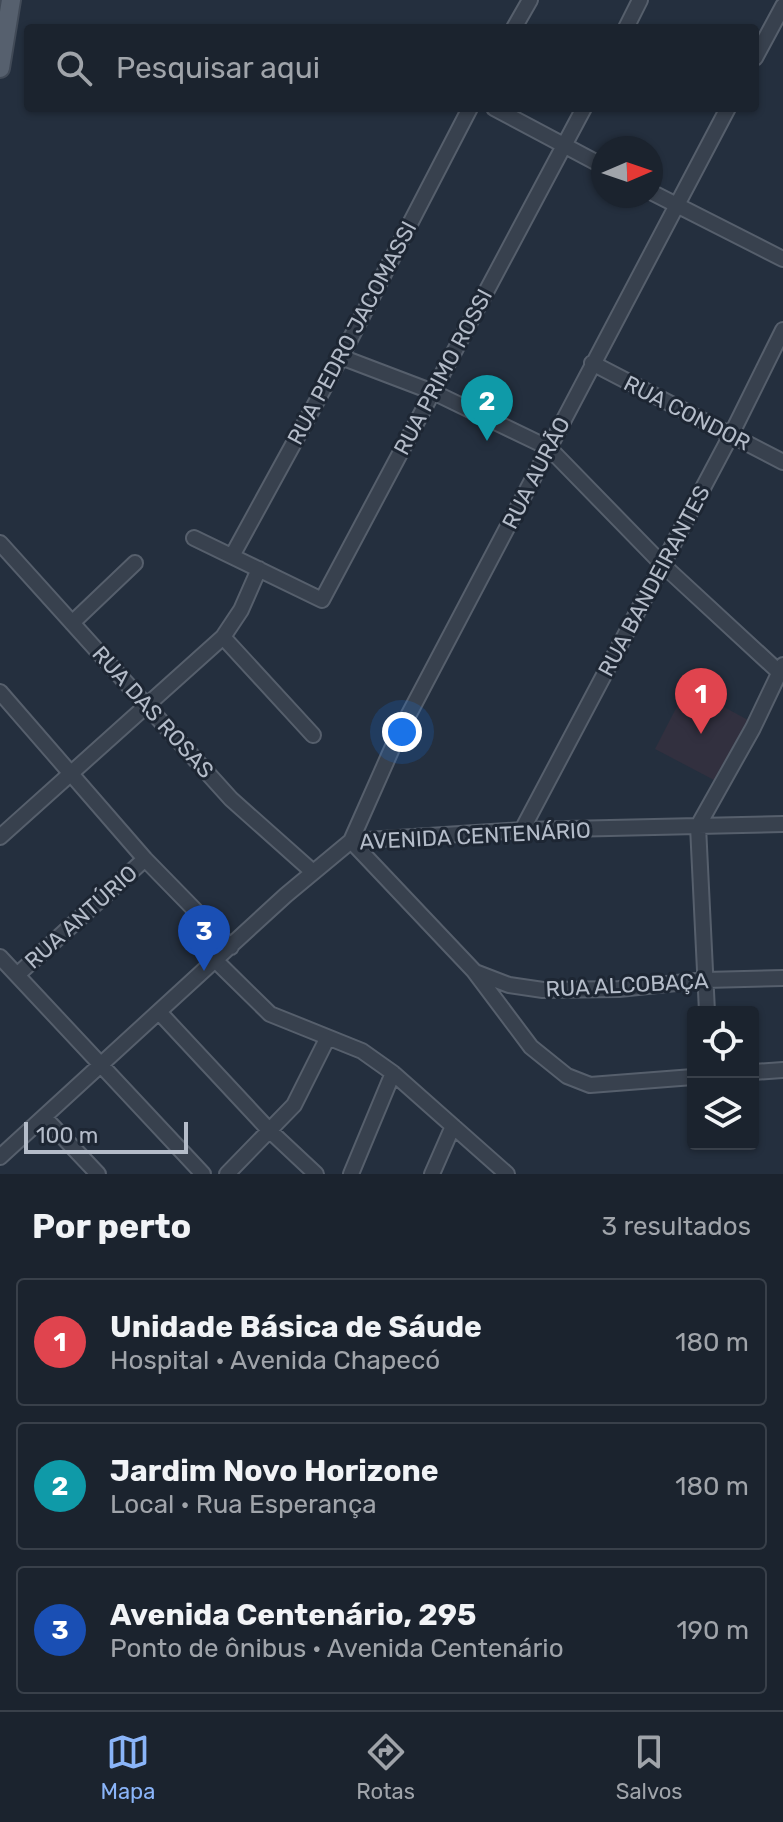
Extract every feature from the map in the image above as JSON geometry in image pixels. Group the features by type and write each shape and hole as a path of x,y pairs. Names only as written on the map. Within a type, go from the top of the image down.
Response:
{"main road":[{"path":"0,68 11,0"}],"street":[{"path":"516,24 530,0"},
{"path":"628,24 640,0"},
{"path":"759,51 783,6"},
{"name":"RUA PEDRO JACOMASSI","path":"232,556 341,357 468,112"},
{"path":"502,112 591,159"},
{"name":"RUA PRIMO ROSSI","path":"259,569 322,600 582,112"},
{"name":"RUA AURÃO","path":"351,841 398,735 726,112"},
{"path":"663,198 783,259"},
{"name":"RUA BANDEIRANTES","path":"522,830 731,435 783,330"},
{"path":"341,357 433,392 549,448 663,565 781,668 753,728 698,826 707,1006"},
{"name":"RUA CONDOR","path":"592,363 783,462"},
{"path":"2,830 72,773 223,637 241,610 259,569 194,538"},
{"name":"RUA DAS ROSAS","path":"0,543 231,799 313,872"},
{"path":"72,623 135,563"},
{"path":"223,637 313,735"},
{"path":"0,692 145,859 231,947"},
{"name":"AVENIDA CENTENÁRIO","path":"0,1157 215,960 351,841 522,830 783,824"},
{"path":"351,841 474,971 531,1047 567,1076 590,1085 687,1077"},
{"name":"RUA ANTÚRIO","path":"17,975 145,859"},
{"path":"0,957 203,1174"},
{"path":"215,960 270,1014 362,1051 393,1073 507,1174"},
{"name":"RUA ALCOBAÇA","path":"474,971 509,985 543,990 619,989 705,980 783,978"},
{"path":"160,1013 269,1130 316,1174"},
{"path":"227,1174 301,1094 327,1039"},
{"path":"759,1072 783,1070"},
{"path":"351,1174 393,1073"},
{"path":"44,1117 98,1174"},
{"path":"432,1174 453,1126"}],"shaded area":[{"path":"687,687 748,720 714,780 655,749"}],"place":[{"name":"Jardim Novo Horizone","path":"487,441"},
{"name":"Unidade Básica de Sáude","path":"701,734"},
{"name":"Avenida Centenário, 295","path":"204,971"}]}
